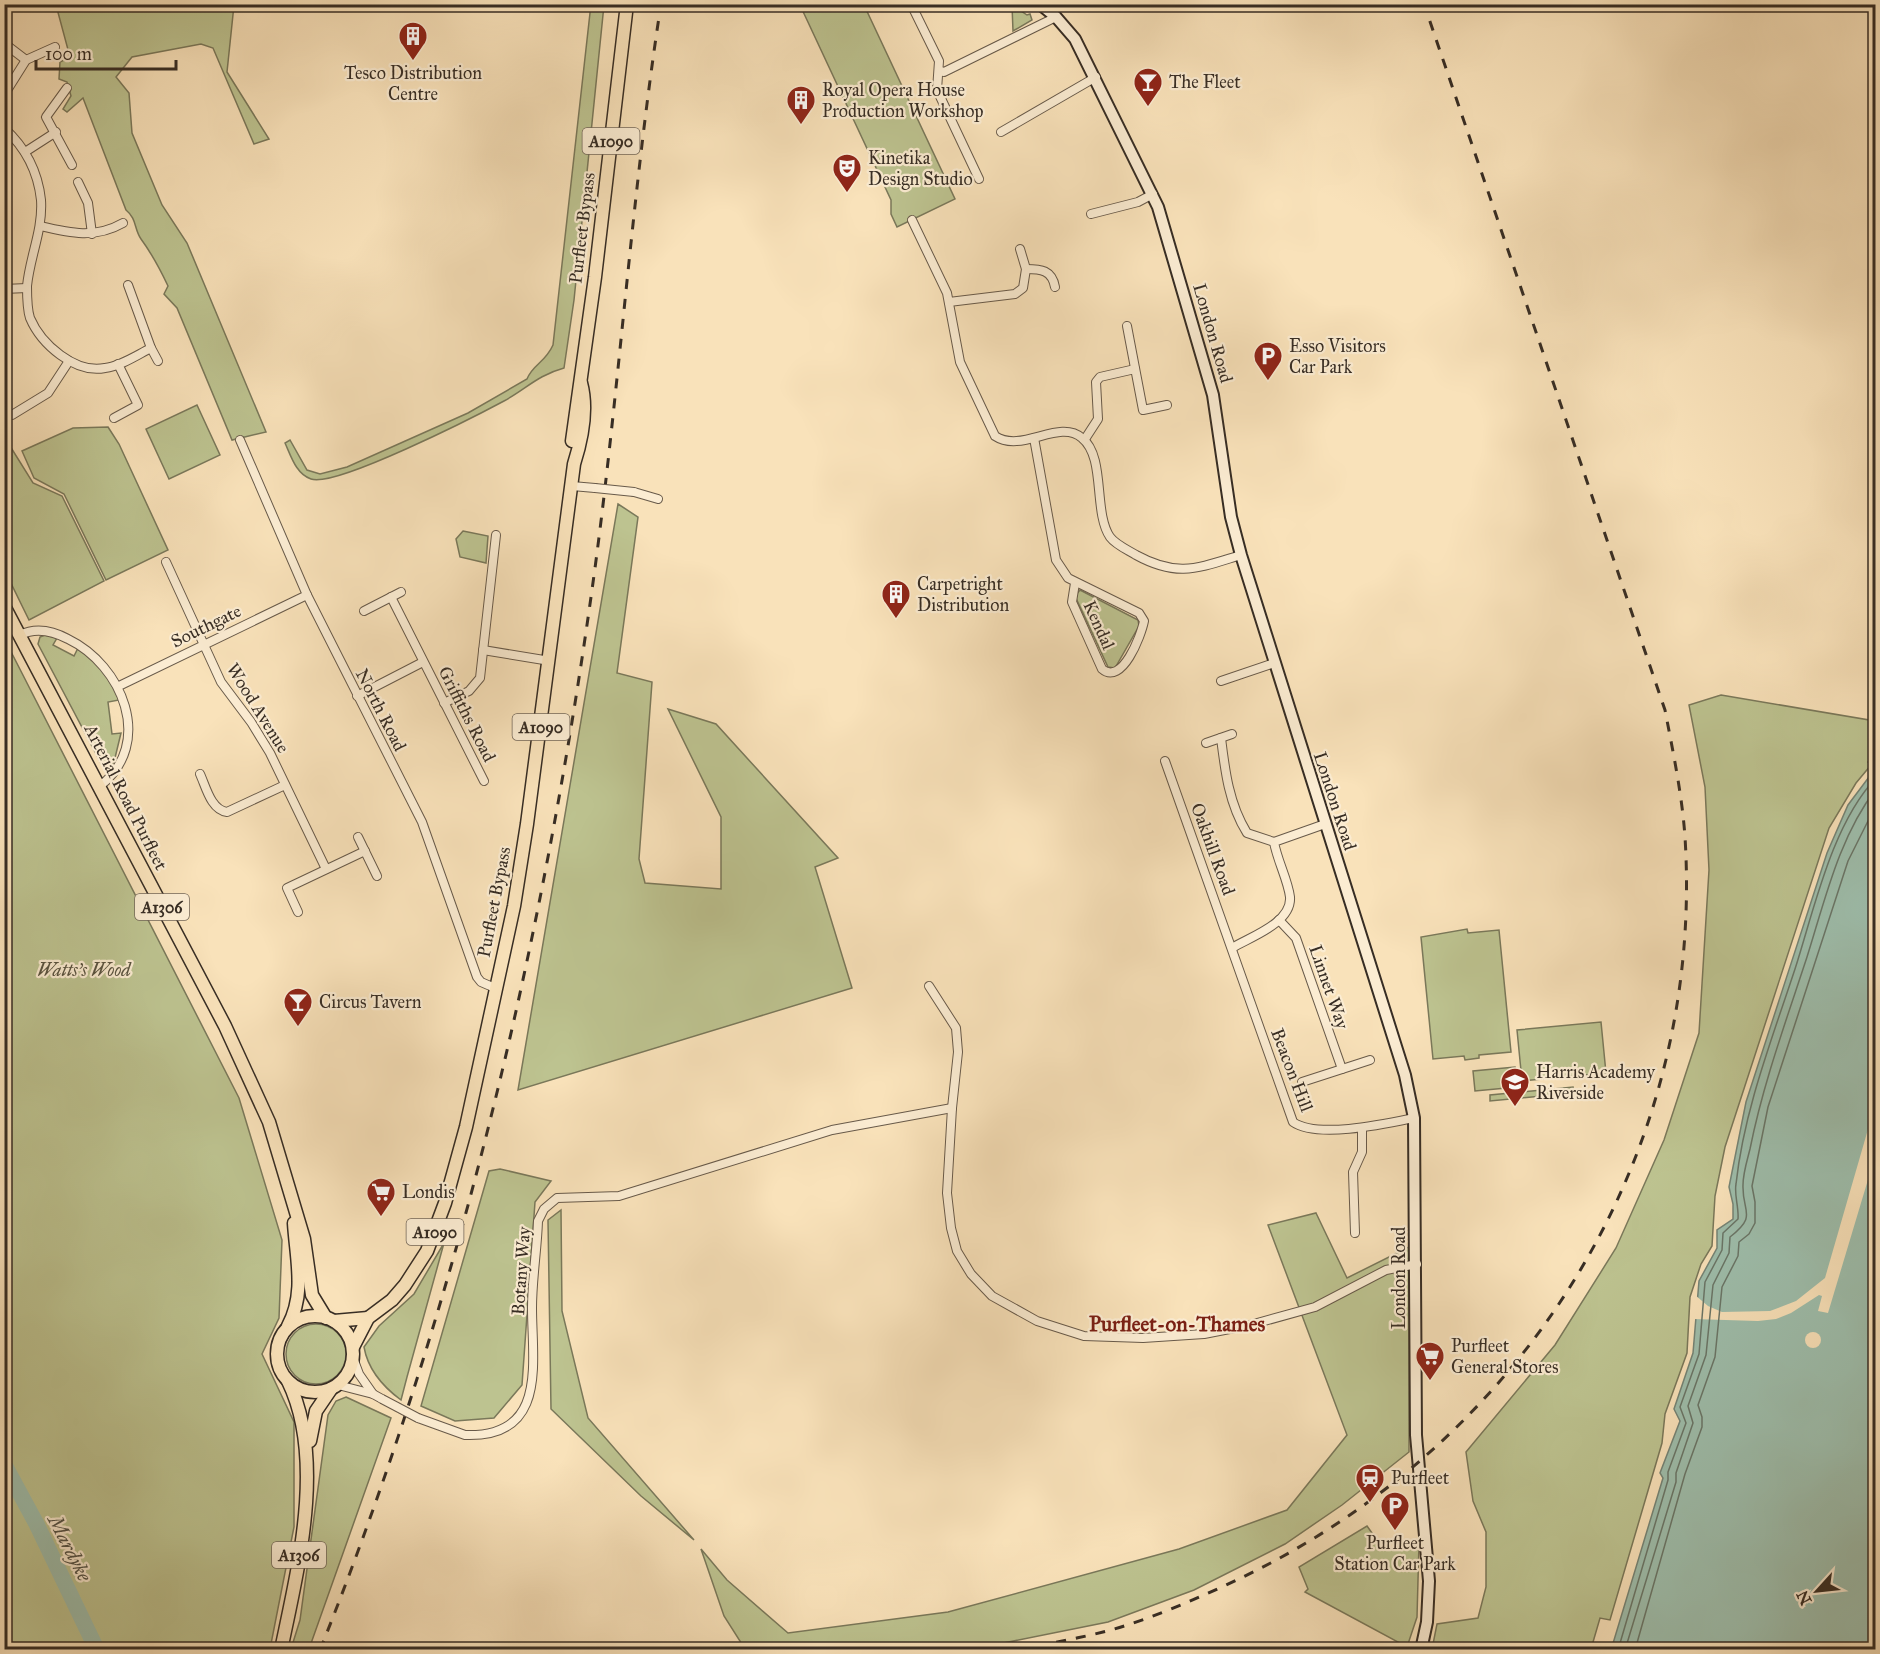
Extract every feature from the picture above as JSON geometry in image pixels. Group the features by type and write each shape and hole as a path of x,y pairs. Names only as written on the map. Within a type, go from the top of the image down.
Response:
{"main road":[{"name":"Purfleet Bypass","path":"353,1353 368,1318 392,1300 405,1286 427,1251 436,1229 466,1127 513,906 550,661 572,486 574,464 571,448 627,4"},
{"name":"Arterial Road Purfleet","path":"4,606 100,786 249,1076 269,1122 304,1239 312,1295 330,1319"},
{"name":"Arterial Road Purfleet","path":"286,1330 295,1313 300,1284 294,1206"},
{"path":"330,1319 349,1337 353,1353 350,1369 334,1387 322,1392 303,1390 288,1381 278,1361 280,1339 286,1330 304,1318 368,1318"},
{"name":"A1306","path":"288,1381 303,1420 306,1460"},
{"name":"A1306","path":"281,1650 300,1551 306,1460 316,1411 334,1387"}],"street":[{"path":"911,4 939,61 937,90 979,179"},
{"name":"London Road","path":"1040,4 1056,17 1075,39 1153,194 1213,395 1231,516 1241,555 1405,1075 1414,1118 1417,1264 1416,1444 1429,1581 1427,1622 1421,1650"},
{"path":"940,71 944,72 1056,17"},
{"path":"9,46 26,60"},
{"path":"4,95 26,60 55,47"},
{"path":"1001,132 1096,77"},
{"path":"67,88 46,117 72,165"},
{"path":"4,128 25,152 39,185 40,226 27,288 30,317 50,344 69,361 86,368 104,369 151,348"},
{"path":"25,152 56,132"},
{"path":"78,182 88,203 92,234"},
{"path":"1091,214 1138,202 1153,194"},
{"path":"912,220 949,302 960,362 995,436 1012,443 1068,432 1085,439 1090,447 1095,466 1106,530 1119,545 1161,566 1188,571 1241,555"},
{"path":"40,226 78,234 92,234 123,224"},
{"path":"949,302 1015,294 1023,288 1026,269 1020,249"},
{"path":"1026,269 1042,269 1048,272 1053,278 1055,287"},
{"path":"128,285 158,361"},
{"path":"4,289 27,288"},
{"path":"1127,326 1143,410 1167,405"},
{"path":"12,415 48,393 69,361"},
{"path":"114,418 138,405 118,364"},
{"path":"1085,439 1098,419 1096,382 1100,377 1135,369"},
{"name":"Kendal","path":"1034,438 1056,560 1064,575 1075,583 1132,609 1144,621 1123,668 1116,672 1109,673 1102,669 1071,597 1075,583"},
{"name":"North Road","path":"240,440 307,595 422,822 477,977 481,982 495,988"},
{"path":"572,486 634,492 658,499"},
{"path":"444,703 469,691 480,678 496,536"},
{"name":"Wood Avenue","path":"166,562 221,681 251,722 326,869"},
{"path":"364,611 401,592"},
{"name":"Southgate","path":"118,686 203,643 307,595"},
{"name":"Griffiths Road","path":"391,597 484,781"},
{"path":"20,635 28,631 39,630 52,632 76,642 101,662 118,686 125,706 126,741 115,771 100,786"},
{"path":"483,650 550,661"},
{"name":"Griffiths Road","path":"357,696 423,662"},
{"path":"1221,681 1274,663"},
{"path":"1206,743 1232,734"},
{"path":"1221,738 1228,786 1239,820 1247,833 1274,842 1325,824"},
{"name":"Oakhill Road","path":"1165,761 1232,948"},
{"path":"200,774 214,804 221,811 227,812 285,785"},
{"path":"358,837 377,876"},
{"path":"1232,948 1279,920 1287,911 1290,897 1277,859 1274,842"},
{"path":"298,912 287,888 365,851"},
{"name":"Linnet Way","path":"1279,920 1296,938 1342,1069"},
{"name":"Beacon Hill","path":"1232,948 1293,1122 1301,1128 1362,1128 1414,1118"},
{"path":"929,986 956,1028 958,1053 947,1193 957,1251 971,1274 992,1296 1037,1321 1084,1336 1143,1338 1204,1334 1250,1325 1315,1307 1386,1270 1417,1264"},
{"path":"1302,1082 1370,1060"},
{"name":"Botany Way","path":"334,1387 373,1394 418,1418 473,1436 505,1427 524,1408 534,1381 532,1306 538,1221 544,1209 557,1198 619,1196 832,1130 952,1108"},
{"path":"1355,1233 1353,1172 1362,1152 1362,1128"},
{"name":"Botany Way","path":"353,1353 359,1374 373,1394"}],"green space":[{"path":"591,4 604,5 574,300 564,368 539,378 504,401 406,449 347,473 325,479 306,477 298,469 289,453 285,443 290,440 307,470 320,474 347,467 468,413 527,379 532,370 550,351 553,345"},
{"path":"56,5 234,5 227,72 269,139 254,144 213,48 201,44 132,57 116,77 129,93 132,133 162,205 187,243 266,432 232,440 177,308 164,294 168,286 139,235 132,217 126,210 83,98 67,112 63,109 71,96 67,82 59,79 60,62 70,57"},
{"path":"800,5 864,5 955,199 897,227 891,214 891,200"},
{"path":"1012,5 1027,15 1030,14 1032,20 1013,31"},
{"path":"197,405 220,455 169,479 146,429"},
{"path":"108,427 119,444 168,550 106,580 64,494 34,478 22,451 73,428"},
{"path":"5,438 33,483 62,496 104,581 29,620 5,571"},
{"path":"618,504 638,517 617,673 652,682 639,859 645,883 721,889 721,817 668,709 716,724 838,858 815,867 852,988 518,1090"},
{"path":"463,531 488,536 486,563 460,557 456,539"},
{"path":"1080,590 1138,620 1139,626 1115,668 1108,667 1075,596"},
{"path":"45,635 57,638 53,645 74,656 79,646 111,678 119,700 108,702 112,734 121,733 114,762 108,768 103,767 38,644 40,637"},
{"name":"Watts's Wood","path":"4,638 239,1098 282,1240 279,1318 262,1354 294,1422 294,1527 270,1649 5,1649"},
{"path":"1721,695 1875,721 1875,749 1868,762 1871,765 1856,783 1829,828 1725,1147 1715,1196 1712,1246 1701,1264 1690,1297 1687,1353 1665,1414 1662,1443 1610,1620 1600,1618 1591,1649 1576,1644 1559,1650 1432,1649 1437,1624 1478,1618 1486,1587 1486,1532 1473,1501 1466,1452 1555,1345 1616,1248 1664,1140 1699,1033 1709,870 1705,787 1689,705"},
{"path":"1467,929 1468,933 1499,930 1511,1052 1479,1055 1479,1058 1465,1060 1464,1056 1433,1059 1421,937"},
{"path":"1601,1022 1606,1073 1522,1081 1517,1030"},
{"path":"1515,1067 1517,1087 1475,1091 1473,1071"},
{"path":"1573,1087 1573,1093 1490,1101 1490,1095"},
{"path":"500,1169 551,1181 535,1202 522,1385 494,1418 455,1421 421,1406 489,1171"},
{"path":"561,1210 562,1311 588,1418 694,1540 641,1496 551,1409 548,1220"},
{"path":"1316,1213 1347,1278 1409,1247 1409,1452 1342,1505 1285,1544 1194,1590 1108,1622 974,1649 745,1649 724,1616 701,1549 727,1580 788,1633 948,1612 1179,1549 1287,1510 1347,1435 1268,1225"},
{"path":"444,1243 401,1400 372,1370 364,1347 379,1326 414,1294"},
{"path":"316,1324 337,1333 346,1354 337,1375 316,1384 295,1375 286,1354 295,1333"},
{"path":"346,1397 391,1418 309,1649 291,1649 300,1620 328,1415 336,1401"},
{"path":"1367,1526 1384,1550 1419,1543 1417,1617 1407,1647 1305,1592 1308,1589 1299,1567"}],"water":[{"path":"1875,769 1875,1649 1611,1650 1663,1478 1660,1473 1680,1421 1674,1409 1693,1353 1699,1281 1717,1248 1717,1230 1733,1219 1733,1204 1729,1187 1746,1102 1827,853 1848,805"}],"pier":[{"path":"1875,1105 1875,1174 1870,1173 1828,1313 1818,1311 1822,1296 1819,1295 1791,1313 1776,1319 1758,1321 1693,1319 1695,1295 1708,1306 1722,1312 1770,1311 1796,1301 1825,1278"},
{"path":"1813,1332 1819,1334 1821,1340 1819,1346 1813,1348 1807,1346 1805,1340 1807,1334"}],"waterway":[{"name":"Mardyke","path":"4,1464 36,1523 97,1650"}],"railway":[{"path":"320,1650 370,1519 415,1386 455,1252 491,1117 523,981 575,706 595,568 642,145 661,4"},
{"path":"1017,1650 1088,1636 1128,1625 1243,1577 1344,1519 1434,1448 1512,1366 1578,1274 1629,1174 1664,1067 1683,954 1685,837 1665,710 1424,4"}],"place":[{"name":"Tesco Distribution Centre","path":"413,62"},
{"name":"The Fleet","path":"1148,108"},
{"name":"Royal Opera House Production Workshop","path":"801,126"},
{"name":"Kinetika Design Studio","path":"847,194"},
{"name":"Esso Visitors Car Park","path":"1268,382"},
{"name":"Carpetright Distribution","path":"896,620"},
{"name":"Circus Tavern","path":"298,1028"},
{"name":"Harris Academy Riverside","path":"1515,1108"},
{"name":"Londis","path":"381,1218"},
{"name":"Purfleet General Stores","path":"1430,1382"},
{"name":"Purfleet","path":"1370,1504"},
{"name":"Purfleet Station Car Park","path":"1395,1532"}],"district":[{"name":"Purfleet-on-Thames","path":"1177,1324"}]}
